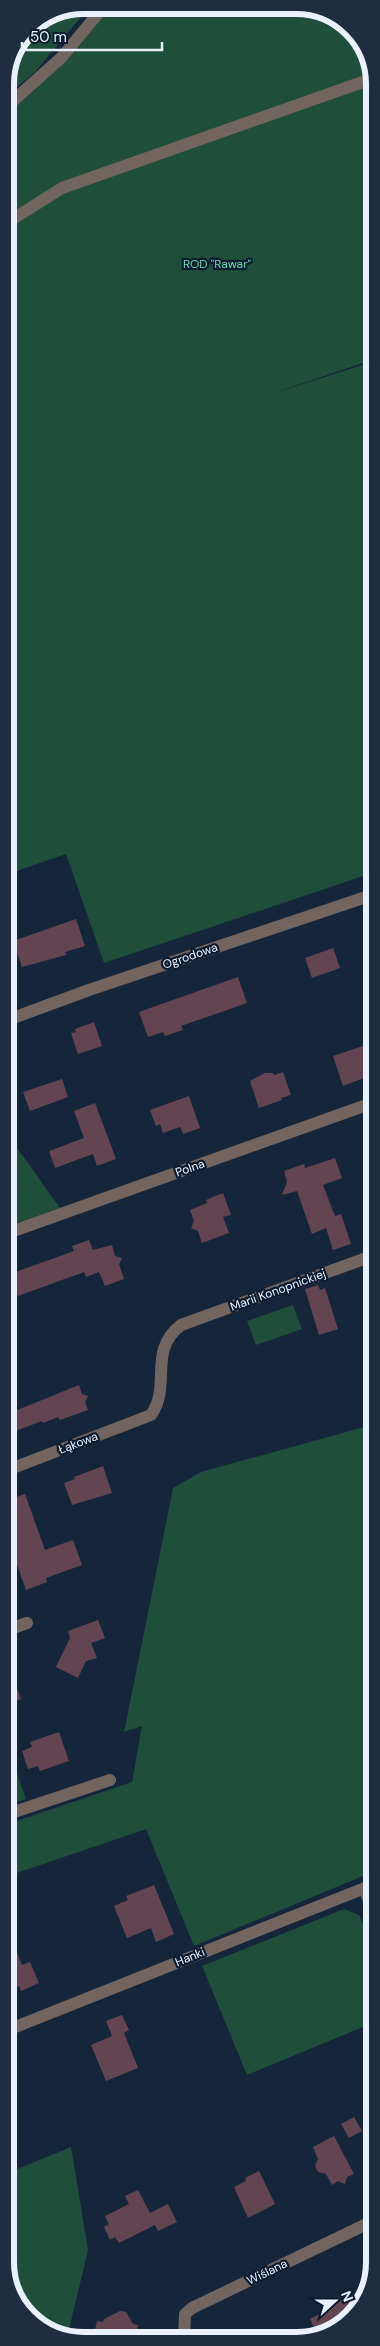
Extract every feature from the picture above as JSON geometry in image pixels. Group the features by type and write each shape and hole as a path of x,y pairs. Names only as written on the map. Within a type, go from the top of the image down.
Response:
{"street":[{"path":"14,100 62,57 98,14"},
{"path":"14,218 62,188 366,81"},
{"name":"Ogrodowa","path":"14,1018 90,990 366,897"},
{"name":"Polna","path":"14,1231 366,1105"},
{"name":"Marii Konopnickiej","path":"151,1415 155,1409 159,1394 163,1346 167,1338 181,1325 366,1258"},
{"name":"Łąkowa","path":"14,1468 151,1415"},
{"path":"14,1628 28,1623"},
{"path":"14,1812 110,1780"},
{"name":"Hanki","path":"14,2027 366,1887"},
{"name":"Wiślana","path":"184,2332 184,2314 192,2308 366,2224"}],"green space":[{"path":"83,14 35,72 14,90 15,70 19,57 34,34 57,19 70,15"},
{"name":"ROD \"Rawar\"","path":"103,14 305,14 327,21 346,34 363,62 366,80 366,362 268,395 366,364 366,875 104,963 66,854 14,872 14,106 74,52"},
{"path":"14,1144 60,1208 14,1224"},
{"path":"293,1305 302,1329 256,1345 247,1321"},
{"path":"366,1426 366,1875 194,1946 146,1829 14,1874 14,1822 132,1782 142,1726 124,1732 173,1488 201,1472"},
{"path":"14,1765 26,1799 14,1803"},
{"path":"344,1909 359,1915 366,1932 366,2026 247,2075 202,1966"},
{"path":"71,2147 88,2250 69,2331 49,2323 38,2315 31,2308 19,2289 14,2266 14,2170"}],"building":[{"path":"76,919 85,946 65,952 66,955 22,967 14,941"},
{"path":"333,948 340,968 312,978 305,958"},
{"path":"238,977 247,1003 181,1026 183,1030 165,1036 163,1032 148,1037 139,1012"},
{"path":"94,1022 102,1046 78,1054 71,1033 76,1032 75,1029"},
{"path":"366,1045 366,1077 343,1086 333,1056"},
{"path":"283,1072 291,1095 259,1108 250,1081 265,1073 273,1073 274,1075"},
{"path":"62,1079 68,1097 30,1111 23,1092"},
{"path":"189,1096 200,1128 183,1134 180,1127 163,1133 160,1124 156,1126 150,1110"},
{"path":"95,1103 116,1159 97,1166 93,1154 55,1168 49,1151 84,1138 74,1111"},
{"path":"335,1158 342,1178 323,1185 335,1216 341,1214 351,1244 333,1250 326,1228 312,1234 297,1191 282,1195 287,1182 284,1171 304,1164 305,1168"},
{"path":"223,1193 231,1215 223,1217 229,1233 202,1243 198,1231 191,1228 194,1221 190,1210 207,1203 206,1200"},
{"path":"89,1240 93,1250 112,1245 115,1256 122,1258 119,1264 124,1279 105,1286 99,1272 86,1277 84,1272 18,1296 14,1285 14,1273 74,1251 72,1246"},
{"path":"318,1285 320,1290 325,1288 338,1329 319,1335 305,1289"},
{"path":"79,1385 82,1394 88,1396 85,1402 88,1410 60,1420 58,1417 43,1423 42,1421 14,1432 14,1411"},
{"path":"103,1466 112,1493 72,1505 64,1483 75,1479 74,1477"},
{"path":"25,1494 45,1550 73,1540 82,1565 46,1578 47,1582 26,1590 14,1556 14,1498"},
{"path":"98,1620 105,1638 91,1643 97,1658 86,1661 78,1678 56,1667 70,1638 68,1631"},
{"path":"14,1680 21,1699 14,1702"},
{"path":"59,1732 69,1761 40,1771 38,1766 28,1769 22,1751 32,1747 30,1742"},
{"path":"154,1885 174,1934 156,1942 151,1928 127,1938 114,1906 128,1900 126,1896"},
{"path":"16,1950 22,1965 30,1962 39,1983 21,1991 19,1986 14,1988 14,1951"},
{"path":"122,2015 129,2030 124,2033 138,2068 106,2081 91,2045 112,2036 106,2021"},
{"path":"354,2117 362,2131 349,2138 341,2124"},
{"path":"334,2136 354,2174 347,2177 345,2184 338,2181 332,2185 326,2174 318,2172 315,2166 318,2159 313,2147"},
{"path":"259,2171 275,2204 248,2218 234,2187 246,2181 245,2178"},
{"path":"138,2190 150,2213 168,2204 177,2222 158,2231 155,2225 119,2243 115,2237 110,2240 104,2227 109,2224 105,2216 129,2204 125,2196"},
{"path":"350,2292 354,2301 346,2312 327,2325 315,2330 310,2319 327,2310 324,2304"},
{"path":"120,2311 126,2312 133,2324 138,2325 136,2332 95,2332 97,2321 103,2322 104,2319"}]}
